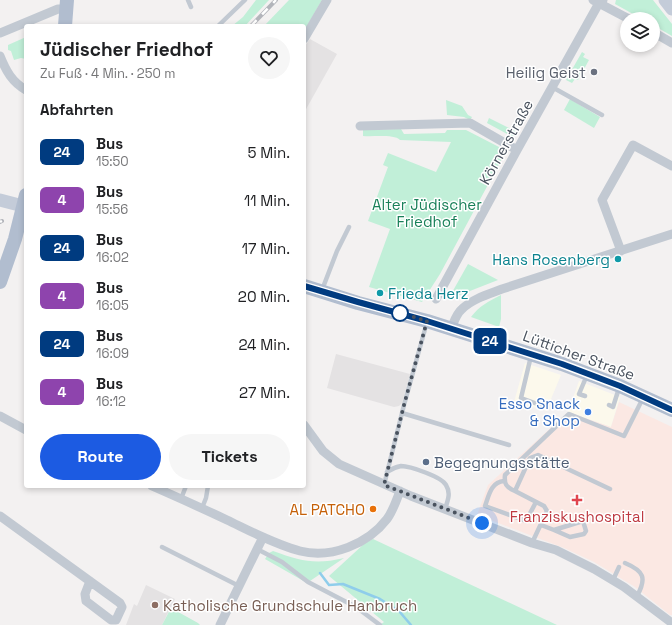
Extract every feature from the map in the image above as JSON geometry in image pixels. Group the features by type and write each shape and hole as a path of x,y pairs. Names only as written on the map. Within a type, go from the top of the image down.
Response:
{"main road":[{"path":"65,24 67,5"},
{"path":"0,282 15,239 24,207"},
{"name":"Lütticher Straße","path":"306,287 427,321 532,354 588,373 672,410"}],"street":[{"path":"306,36 327,0"},
{"path":"665,0 672,9"},
{"path":"599,1 620,14"},
{"name":"Körnerstraße","path":"436,299 599,1"},
{"path":"0,33 67,5"},
{"path":"660,36 672,43"},
{"path":"0,56 11,78 17,85 24,89"},
{"path":"360,126 470,123 517,150"},
{"path":"621,251 602,200 633,145 672,166"},
{"path":"0,200 24,203"},
{"path":"451,329 462,308 480,298 502,289 672,234"},
{"path":"0,416 24,429"},
{"path":"306,427 323,452 339,464 384,485 532,543 556,550 613,580 637,596 672,623"},
{"path":"156,488 263,537 287,547 308,552 334,551 350,547 371,534 387,519 394,507 400,491"},
{"path":"0,516 90,581"},
{"path":"220,625 263,537"}],"lane":[{"path":"188,0 191,7"},
{"path":"220,24 246,0"},
{"path":"552,87 602,115"},
{"path":"321,291 337,251 349,227"},
{"path":"384,485 427,321"},
{"path":"532,354 521,398 543,406"},
{"path":"585,396 580,394 588,373"},
{"path":"608,405 613,407 620,386"},
{"path":"532,543 547,512 544,506 514,491 506,485 504,481 505,475 569,414 624,436 643,397"},
{"path":"402,413 509,444"},
{"path":"514,491 530,458 538,455 610,489"},
{"path":"387,472 396,467 407,467 440,479 446,484 449,492 449,499 446,509"},
{"path":"504,481 500,481 491,488 485,506 526,522 536,502"},
{"path":"181,499 185,488"},
{"path":"202,508 208,488"},
{"path":"541,525 570,537 584,534 586,531 583,521 554,530"},
{"path":"162,547 239,586"},
{"path":"257,549 282,562 308,582 356,607 380,625"},
{"path":"625,563 638,569 641,574 642,585 637,596"},
{"path":"613,580 619,567"}],"shaded area":[{"path":"310,39 337,54 306,109 306,44"},
{"path":"336,354 410,374 402,403 399,406 394,407 327,388"},
{"path":"525,363 561,375 547,411 514,402"},
{"path":"579,381 620,397 611,427 568,412"},
{"name":"Franziskushospital","path":"619,402 672,427 672,615 670,615 635,587 594,562 564,548 477,515 488,485 568,412 611,427"},
{"name":"Katholische Grundschule Hanbruch","path":"146,585 175,599 162,625 126,625 134,604 137,606"}],"green space":[{"path":"256,0 269,0 247,24 234,24 243,17"},
{"path":"289,0 322,0 306,28 306,24 266,24"},
{"path":"616,0 653,0 672,24 672,36 660,29 660,12 629,12 615,4"},
{"path":"24,38 24,59 14,60 11,51 8,50 8,45"},
{"path":"582,52 585,54 583,57 589,60 578,80 575,79 572,83 566,80"},
{"path":"570,99 600,117 594,128 564,110"},
{"path":"446,100 462,106 468,115 472,117 470,120 464,117 447,115"},
{"path":"489,118 517,132 513,137 487,123"},
{"name":"Alter Jüdischer Friedhof","path":"401,129 404,134 445,133 447,130 466,130 499,147 505,153 440,274 422,302 369,287 390,229 368,221 388,167 383,165 388,153 436,172 451,142 400,140 388,136 363,136 363,130"},
{"path":"468,264 498,280 452,298 450,296"},
{"path":"501,295 501,319 499,327 471,317 481,307"},
{"path":"373,539 557,625 380,625 384,622 329,576 365,543"},
{"path":"273,551 308,561 325,561 344,558 307,583 265,559 269,553"},
{"path":"171,608 198,623 200,625 162,625"}],"waterway":[{"path":"320,573 329,585 343,584 380,599 399,611 411,625"}],"railway":[{"path":"253,24 276,0"}],"bus line":[{"name":"24","path":"306,287 427,321 562,364 620,386 672,410"}],"place":[{"name":"Heilig Geist","path":"594,72"},
{"name":"Hans Rosenberg","path":"618,259"},
{"name":"Frieda Herz","path":"380,293"},
{"name":"Esso Snack & Shop","path":"588,412"},
{"name":"Begegnungsstätte","path":"426,462"},
{"name":"Franziskushospital","path":"577,500"},
{"name":"AL PATCHO","path":"373,509"},
{"name":"Katholische Grundschule Hanbruch","path":"155,605"}],"route":[{"path":"400,313 427,321 384,485 482,523"}]}
